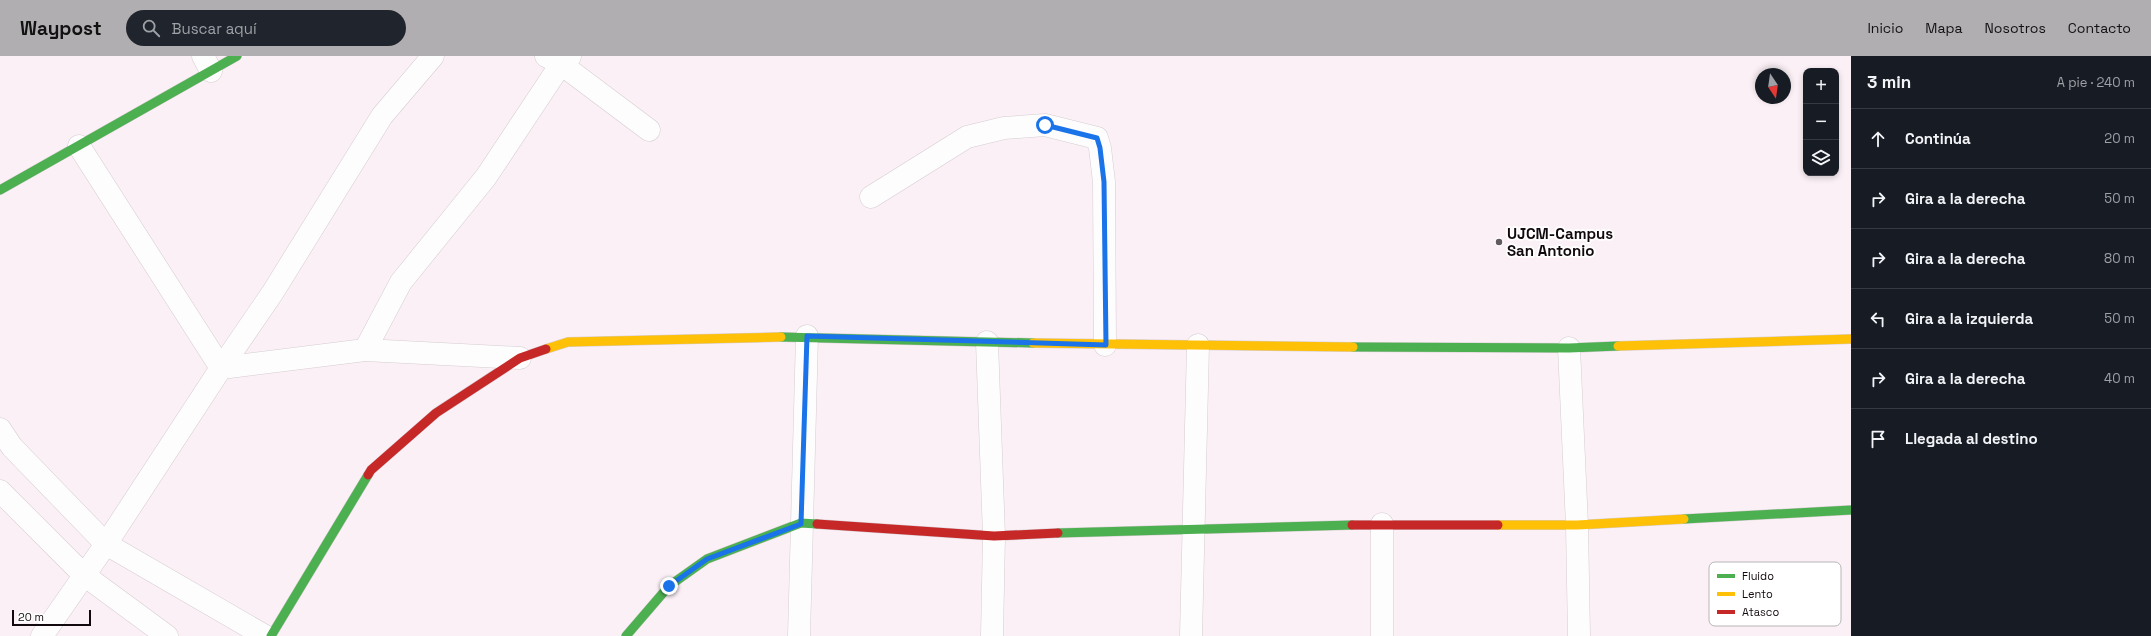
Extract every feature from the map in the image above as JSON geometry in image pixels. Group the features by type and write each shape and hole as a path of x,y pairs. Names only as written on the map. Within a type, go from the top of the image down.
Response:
{"street":[{"path":"0,190 79,146 207,64 237,56"},
{"path":"42,636 106,544 221,368 273,292 382,116 433,56"},
{"path":"365,350 401,282 486,177 559,59 649,130"},
{"path":"871,197 968,137 1004,128 1045,125 1097,138 1100,148 1104,182 1106,345"},
{"path":"79,146 221,368"},
{"path":"799,636 807,336"},
{"path":"272,636 371,470 436,413 520,358 568,342 807,336 1106,345 1569,348 1851,339"},
{"path":"987,342 994,536 992,636"},
{"path":"1191,636 1195,528 1198,345"},
{"path":"1569,348 1577,525 1579,636"},
{"path":"221,368 365,350 520,358"},
{"path":"0,429 12,447 106,544 265,636"},
{"path":"0,491 84,575 167,636"},
{"path":"626,636 669,586 707,559 801,524 994,536 1195,528 1382,524 1577,525 1851,510"},
{"path":"1382,524 1382,636"}],"traffic: fast":[{"path":"0,190 237,56"},
{"path":"781,337 1033,343"},
{"path":"1353,347 1569,348 1618,346"},
{"path":"271,636 368,475"},
{"path":"1684,519 1851,510"},
{"path":"626,636 669,586 707,559 801,523 817,524"},
{"path":"1058,533 1352,525"}],"traffic: slow":[{"path":"546,349 568,342 781,337"},
{"path":"1618,346 1851,339"},
{"path":"1033,343 1353,347"},
{"path":"1498,525 1577,525 1684,519"}],"traffic: jam":[{"path":"368,475 371,470 436,413 520,358 546,349"},
{"path":"817,524 994,536 1058,533"},
{"path":"1352,525 1498,525"}],"place":[{"name":"UJCM-Campus San Antonio","path":"1499,242"}],"route":[{"path":"669,586 707,559 801,524 807,336 1106,345 1104,182 1100,148 1097,138 1045,125"}]}
